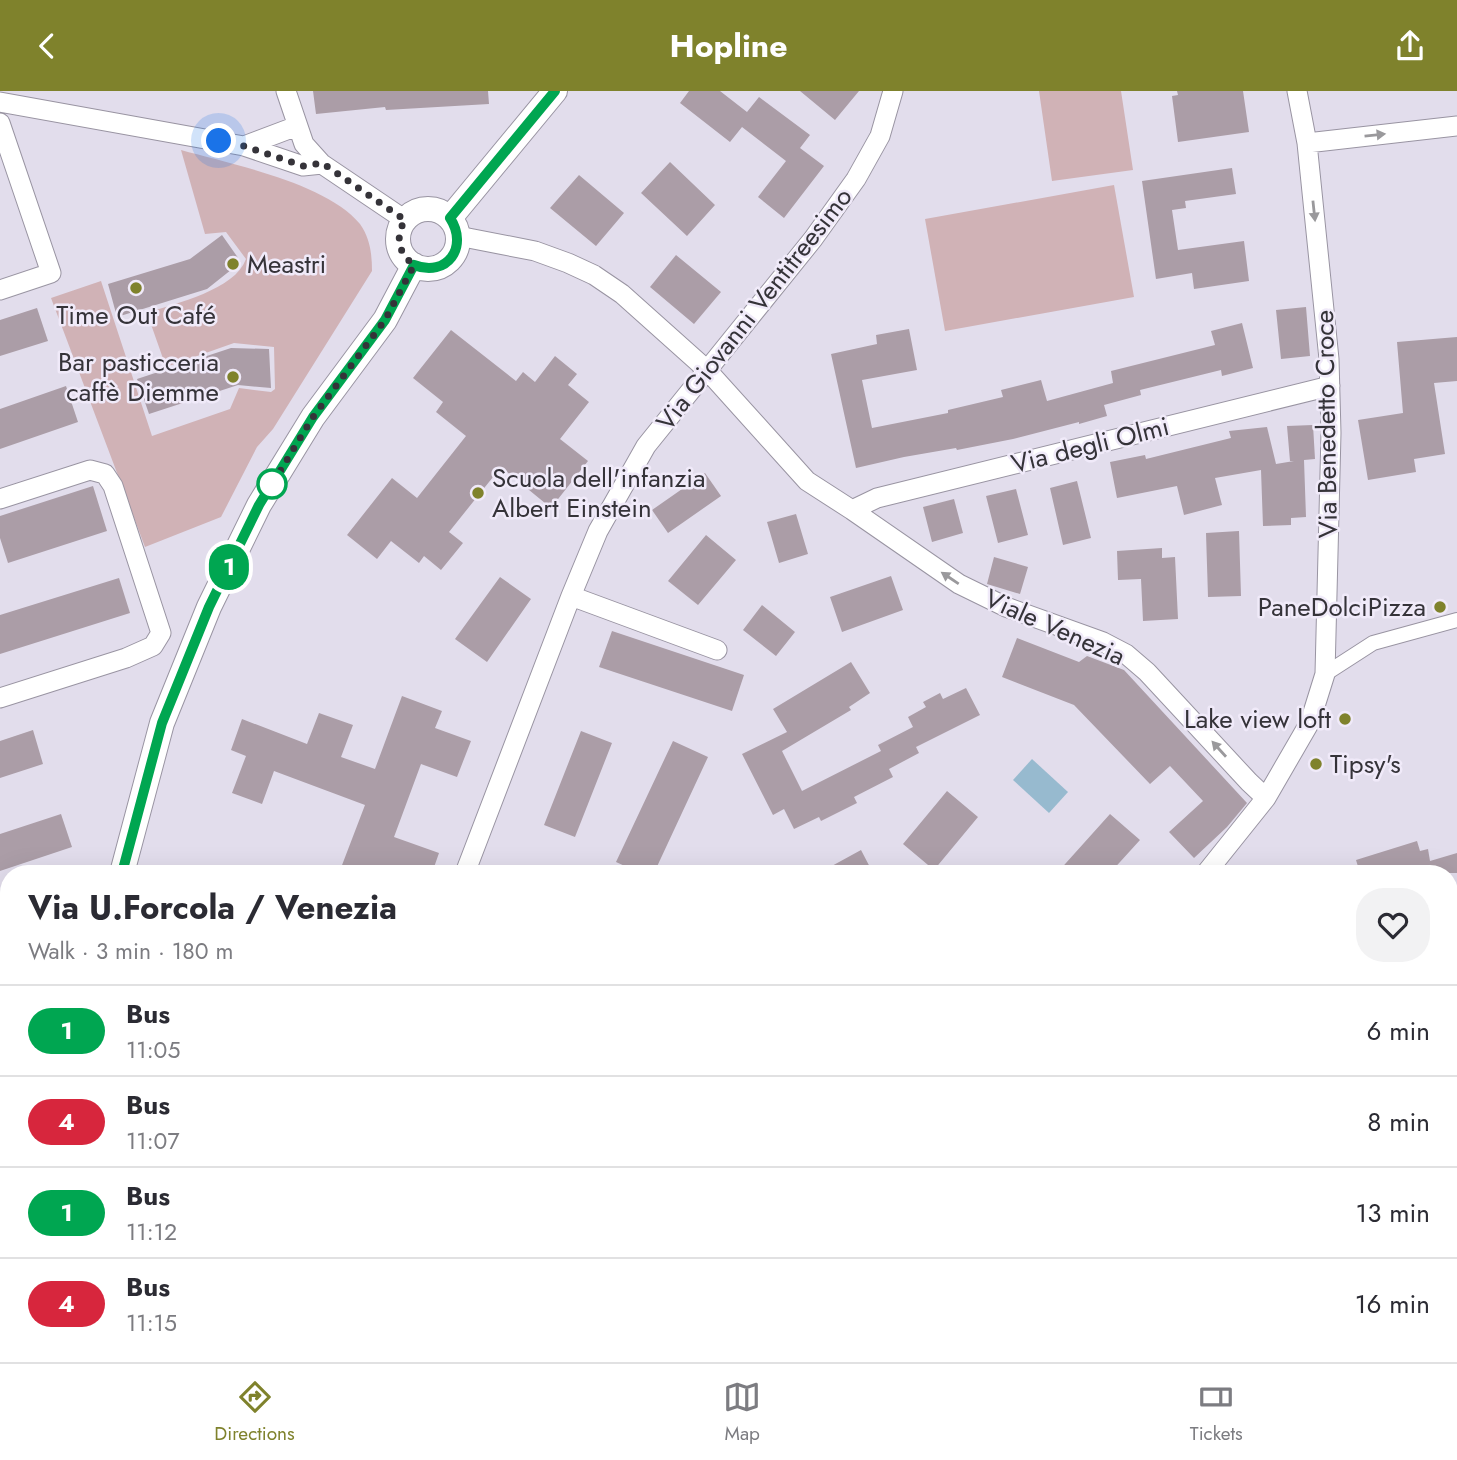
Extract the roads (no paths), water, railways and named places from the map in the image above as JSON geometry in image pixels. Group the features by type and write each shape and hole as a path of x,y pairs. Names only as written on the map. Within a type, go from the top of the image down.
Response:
{"street":[{"path":"286,91 304,144 322,163 405,220"},
{"path":"454,227 432,209 413,213 405,220 399,244 407,260 422,268 440,266 454,254 454,227 555,91"},
{"name":"Via Giovanni Ventitreesimo","path":"468,865 598,531 646,446 813,239 856,179 880,136 894,91"},
{"name":"Via Benedetto Croce","path":"1212,865 1266,798 1310,722 1325,674 1331,433 1329,359 1307,143 1297,91"},
{"path":"0,101 244,146 303,166 322,163"},
{"path":"0,123 51,273 0,290"},
{"path":"244,146 297,126"},
{"path":"1307,143 1457,126"},
{"name":"Viale Venezia","path":"454,227 535,251 594,275 622,294 707,370 807,481 959,584 1006,607 1102,642 1126,654 1147,672 1266,798"},
{"path":"124,865 162,723 209,607 259,505 313,417 385,320 414,265"},
{"name":"Via degli Olmi","path":"852,510 877,498 1330,386"},
{"path":"0,499 90,470 105,474 113,487 160,633 153,646 126,658 0,698"},
{"path":"571,596 717,650"},
{"path":"1325,674 1373,643 1457,620"}],"water":[{"path":"1032,759 1068,792 1049,813 1013,780"}],"place":[{"name":"Meastri","path":"233,264"},
{"name":"Time Out Café","path":"136,288"},
{"name":"Bar pasticceria caffè Diemme","path":"233,377"},
{"name":"Scuola dell'infanzia Albert Einstein","path":"478,493"},
{"name":"PaneDolciPizza","path":"1440,607"},
{"name":"Lake view loft","path":"1345,719"},
{"name":"Tipsy's","path":"1316,764"}]}
